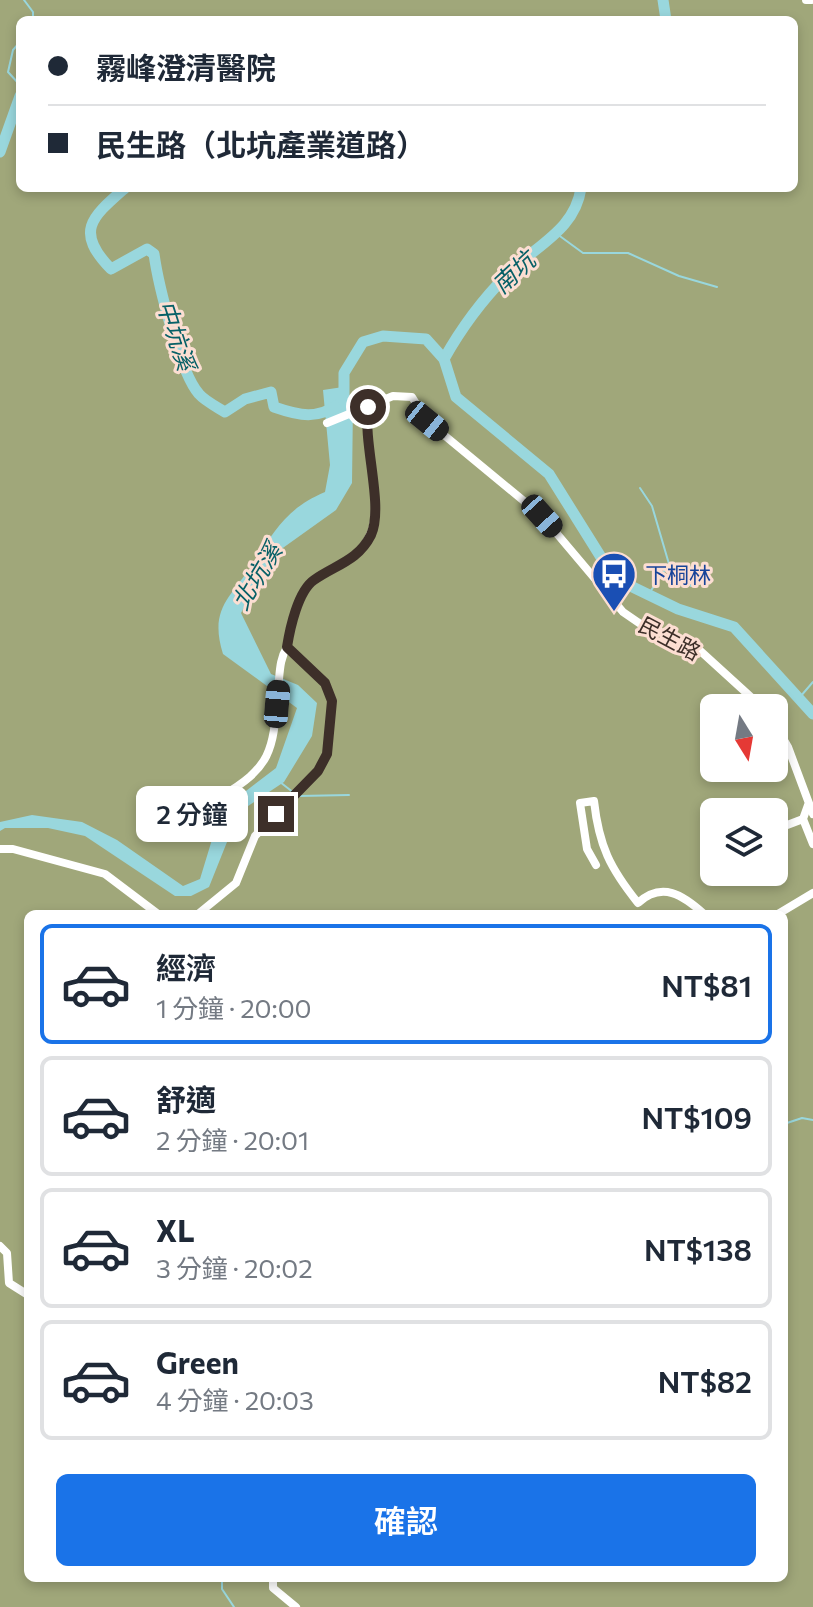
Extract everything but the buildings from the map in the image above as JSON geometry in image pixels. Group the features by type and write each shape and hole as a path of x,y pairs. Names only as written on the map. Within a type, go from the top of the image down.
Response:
{"street":[{"name":"民生路","path":"364,408 393,396 412,397 427,421 542,516 623,612 639,623 696,647 748,694"},
{"path":"220,797 252,779 262,767 277,704 281,657 305,590 314,580 347,564 371,534 375,500 364,408 327,423"},
{"path":"203,910 236,883 255,836 318,771 327,754 332,701 325,683 287,647"},
{"path":"788,749 808,785 808,804 803,819 813,844"},
{"path":"596,865 587,849 580,803 594,801 603,849 638,903 649,893 663,890 686,899 699,910"},
{"path":"808,804 813,814"},
{"path":"788,825 803,819"},
{"path":"0,849 13,849 105,874 153,910"},
{"path":"785,910 813,893"},
{"path":"0,1246 7,1253 9,1283 24,1292"},
{"path":"273,1582 273,1588 296,1607"}],"green space":[{"path":"0,0 813,0 813,1607 0,1607"}],"water":[{"name":"北坑溪","path":"343,387 353,403 352,483 336,510 273,555 241,613 271,674 298,685 317,703 312,736 284,782 239,812 209,887 191,896 175,896 85,836 48,828 5,828 0,831 0,822 32,815 82,822 117,840 183,886 200,879 221,810 276,768 297,708 223,654 219,639 220,615 229,596 282,522 300,506 325,492 330,465 323,390"}],"waterway":[{"path":"24,0 33,16"},
{"name":"南坑","path":"663,0 665,16"},
{"path":"16,47 8,72 16,81"},
{"name":"中坑溪","path":"0,152 16,107"},
{"name":"中坑溪","path":"121,192 96,216 90,234 93,244 111,269 147,249 154,254 177,348 192,383 202,397 225,412 245,399 271,392 274,407 292,413 316,414 341,403"},
{"name":"南坑","path":"444,359 489,295 571,216 580,192"},
{"path":"557,234 583,253 628,253 679,276 717,287"},
{"path":"344,401 344,373 363,342 383,336 426,339 444,359 456,397 549,474 614,578 678,609 734,627 813,714"},
{"path":"640,488 652,506 669,564 648,595"},
{"path":"669,565 691,586 702,581"},
{"path":"800,697 813,682"},
{"path":"280,782 294,793"},
{"path":"299,796 349,795"},
{"path":"788,1123 802,1118 813,1120"},
{"path":"222,1582 222,1589 234,1607"}],"place":[{"name":"下桐林","path":"614,613"}],"route":[{"path":"276,814 318,771 327,754 332,701 325,683 287,647 305,590 314,580 347,564 371,534 375,500 365,430 368,407"}]}
